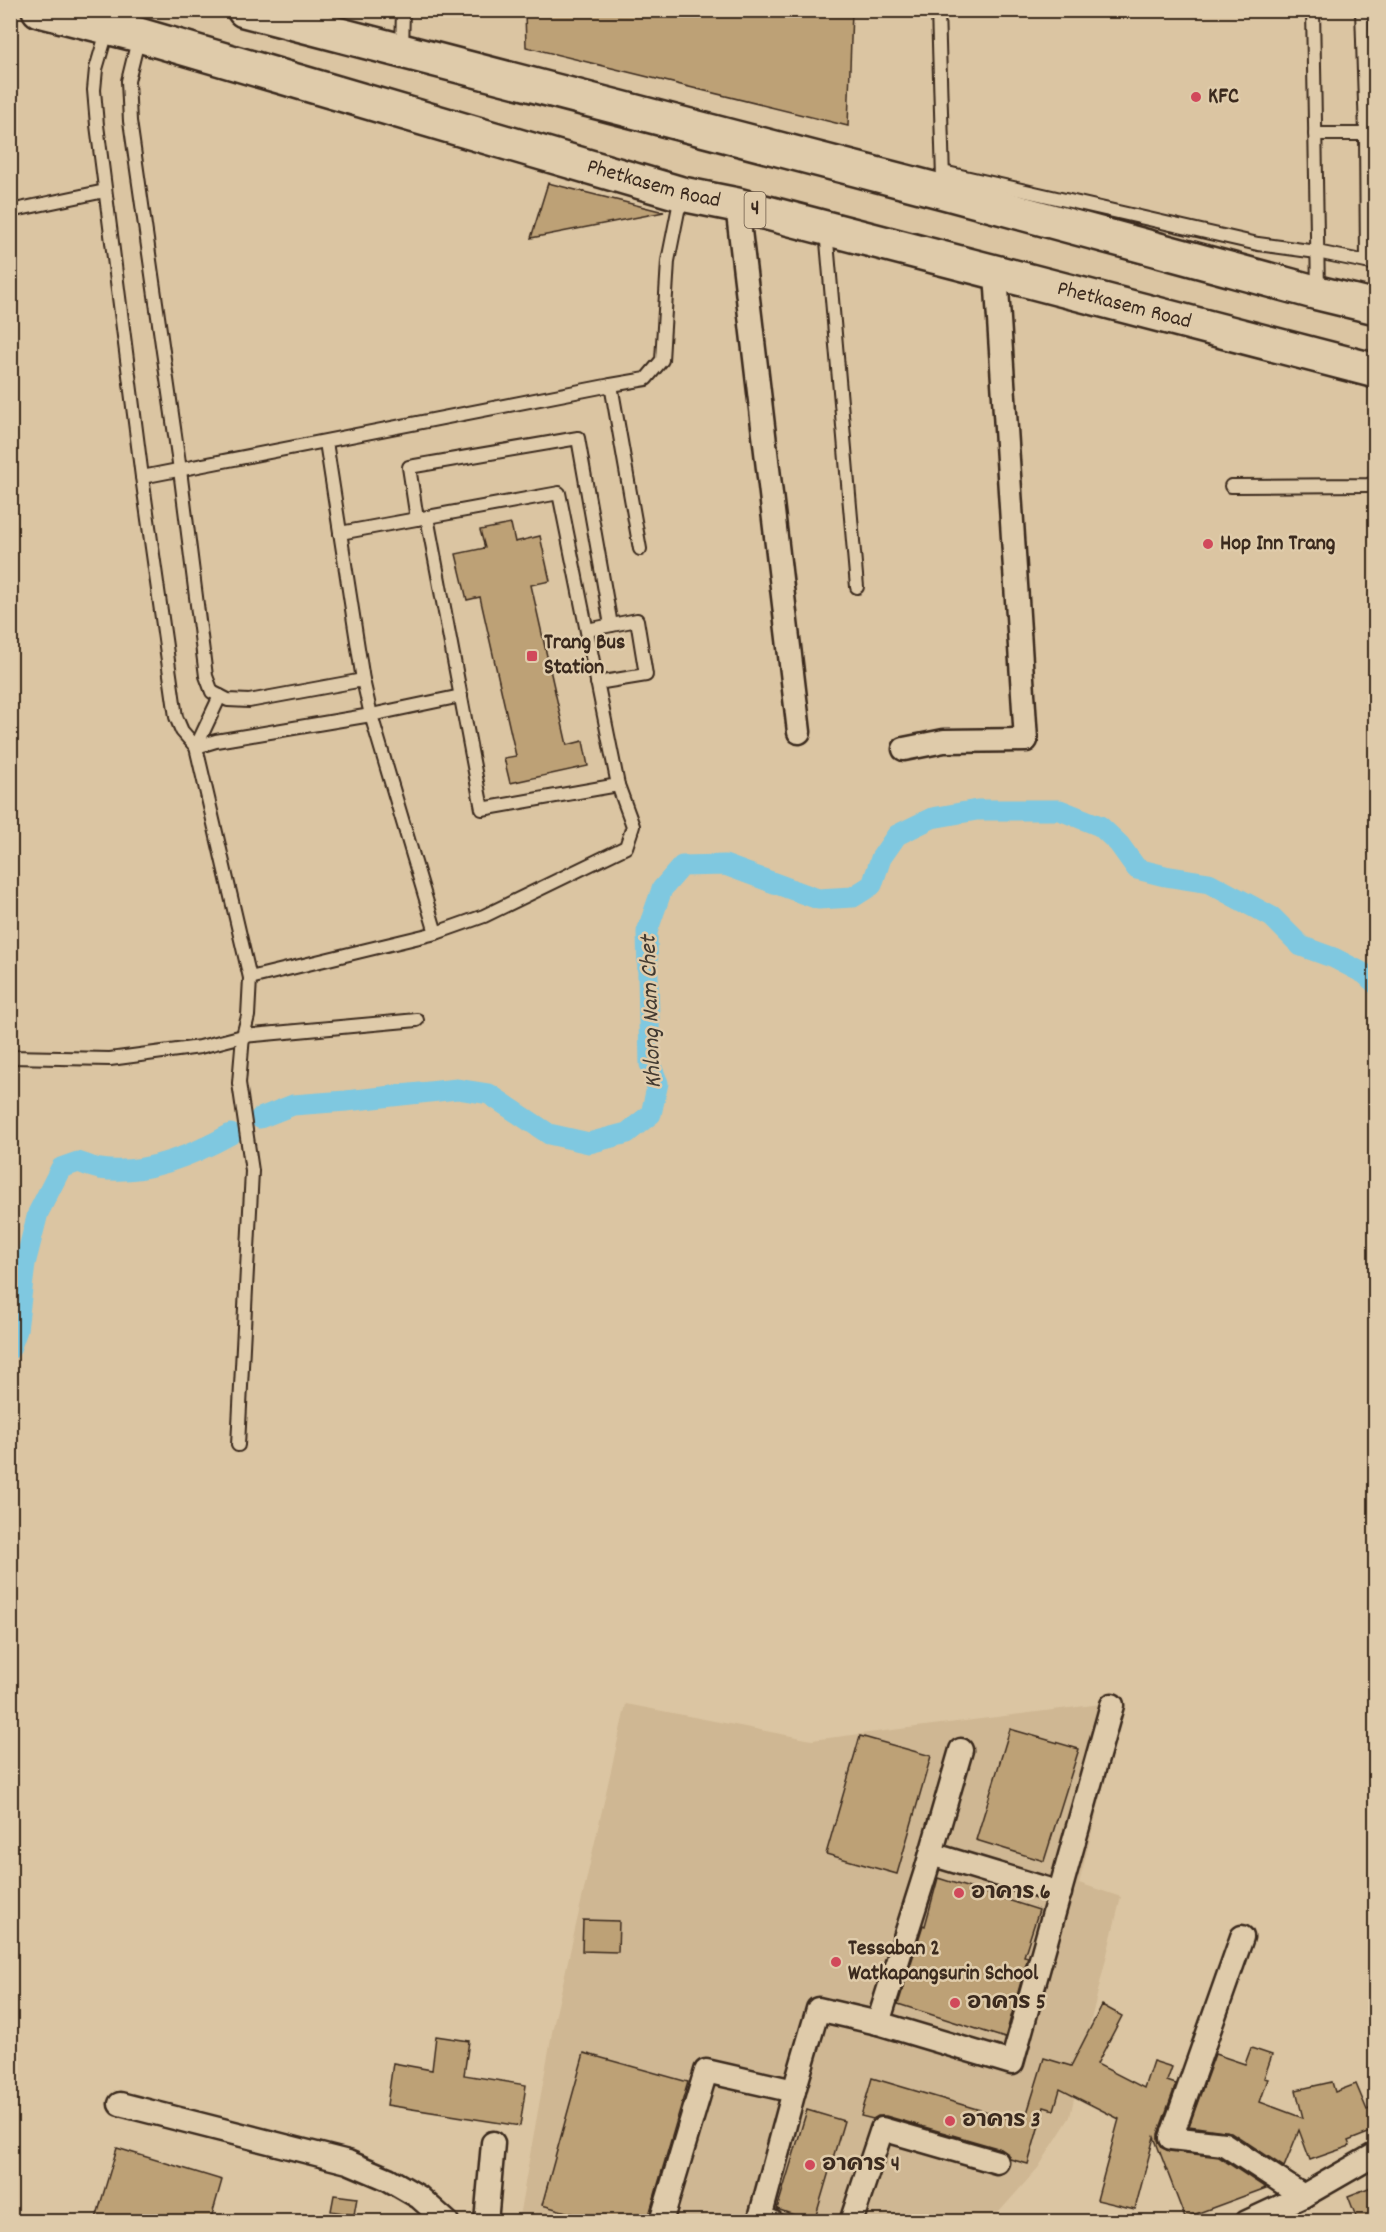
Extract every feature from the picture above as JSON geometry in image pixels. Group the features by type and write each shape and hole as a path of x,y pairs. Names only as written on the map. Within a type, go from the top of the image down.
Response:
{"main road":[{"name":"Phetkasem Road","path":"39,10 142,23 682,194 736,205 1376,371"},
{"path":"244,10 402,52 943,182 1318,293 1376,307"}],"street":[{"path":"736,205 799,732"},
{"path":"904,749 944,741 1026,740 996,273"},
{"path":"772,2222 759,2218 818,2010 878,2024 1012,2063 1112,1705"},
{"path":"878,2024 961,1750"},
{"path":"931,1854 1060,1893"},
{"path":"1242,1937 1171,2138 1224,2144 1303,2196"},
{"path":"661,2222 706,2071 794,2091"},
{"path":"120,2104 348,2162 388,2179 419,2197 447,2222"},
{"path":"851,2222 882,2129 997,2163"},
{"path":"486,2222 494,2143"},
{"path":"1247,2222 1303,2196 1376,2154"}],"lane":[{"path":"402,52 403,10"},
{"path":"938,10 943,182 1258,244 1317,252 1372,263 1371,134 1362,10"},
{"path":"1313,10 1318,293"},
{"path":"110,19 96,69 94,90 142,477 176,717 182,731 196,747 250,978 248,1016 243,1036 239,1083 252,1171 238,1445"},
{"path":"142,23 128,81 129,110 180,470 206,676 212,692 228,700 249,701 363,680"},
{"path":"1315,134 1371,134"},
{"path":"10,211 105,191"},
{"path":"142,477 646,379 662,360 668,261 682,194"},
{"path":"825,228 857,587"},
{"path":"611,385 640,549"},
{"path":"611,625 578,438 409,467 461,696 482,809 618,785"},
{"path":"326,442 363,680 371,715 436,933"},
{"path":"1231,486 1368,485 1376,482"},
{"path":"250,978 436,933 484,916 626,847 633,826 618,785 559,493 340,533"},
{"path":"587,630 637,620 646,675 597,683"},
{"path":"196,747 220,696"},
{"path":"196,747 216,741 371,715 461,696"},
{"path":"10,1057 110,1059 200,1047 243,1036 417,1020"}],"shaded area":[{"name":"Tessaban 2 Watkapangsurin School","path":"1125,1701 1079,1883 1121,1897 1070,2117 1038,2168 991,2221 518,2222 553,2027 626,1704 812,1740"}],"building":[{"path":"525,10 852,10 848,126 526,47"},
{"path":"548,183 664,212 531,238"},
{"path":"511,524 515,542 540,536 550,581 531,585 567,745 583,741 588,766 510,783 504,758 516,756 480,597 467,600 456,554 485,548 480,530"},
{"path":"1010,1729 1079,1749 1044,1861 976,1840"},
{"path":"860,1736 931,1756 897,1874 826,1854"},
{"path":"938,1878 1039,1910 1024,1956 1028,1957 1005,2038 898,2004 923,1925 925,1926"},
{"path":"583,1920 619,1921 618,1952 582,1951"},
{"path":"1102,2005 1122,2016 1097,2064 1144,2088 1153,2061 1172,2067 1167,2081 1176,2084 1158,2134 1158,2141 1162,2148 1169,2151 1219,2157 1266,2188 1185,2218 1154,2137 1135,2209 1097,2200 1119,2119 1060,2089 1054,2110 1044,2107 1028,2164 1010,2159 1001,2149 886,2116 873,2119 861,2116 872,2078 1024,2123 1044,2058 1071,2066"},
{"path":"436,2036 469,2041 464,2075 526,2085 520,2126 387,2105 393,2063 432,2070"},
{"path":"1251,2048 1272,2055 1264,2078 1268,2079 1260,2102 1303,2118 1296,2090 1332,2082 1335,2092 1356,2084 1367,2110 1376,2106 1376,2130 1348,2141 1350,2146 1310,2160 1299,2130 1284,2167 1231,2132 1189,2126 1215,2054 1245,2064"},
{"path":"584,2053 688,2082 647,2222 601,2222 542,2205"},
{"name":"อาคาร 4","path":"807,2110 844,2121 814,2222 777,2209"},
{"path":"117,2148 222,2180 210,2222 95,2222"},
{"path":"1376,2185 1376,2222 1358,2222 1348,2196"},
{"path":"334,2195 357,2198 354,2215 331,2211"}],"waterway":[{"name":"Khlong Nam Chet","path":"260,1118 293,1105 457,1089 489,1094 549,1134 589,1143 627,1133 651,1114 658,1083 650,1064 647,932 662,889 682,866 725,865 818,899 853,897 872,885 881,858 897,835 932,818 977,810 1060,810 1100,826 1119,844 1137,869 1209,883 1272,917 1301,946 1334,958 1365,974 1376,984"},
{"name":"Khlong Nam Chet","path":"10,1349 17,1330 25,1264 38,1213 61,1168 78,1162 97,1168 117,1170 151,1167 201,1149 231,1134"}],"place":[{"name":"KFC","path":"1196,97"},
{"name":"Hop Inn Trang","path":"1208,544"},
{"name":"Trang Bus Station","path":"532,656"},
{"name":"อาคาร 6","path":"959,1893"},
{"name":"Tessaban 2 Watkapangsurin School","path":"836,1962"},
{"name":"อาคาร 5","path":"955,2003"},
{"name":"อาคาร 3","path":"950,2121"},
{"name":"อาคาร 4","path":"810,2165"}]}
